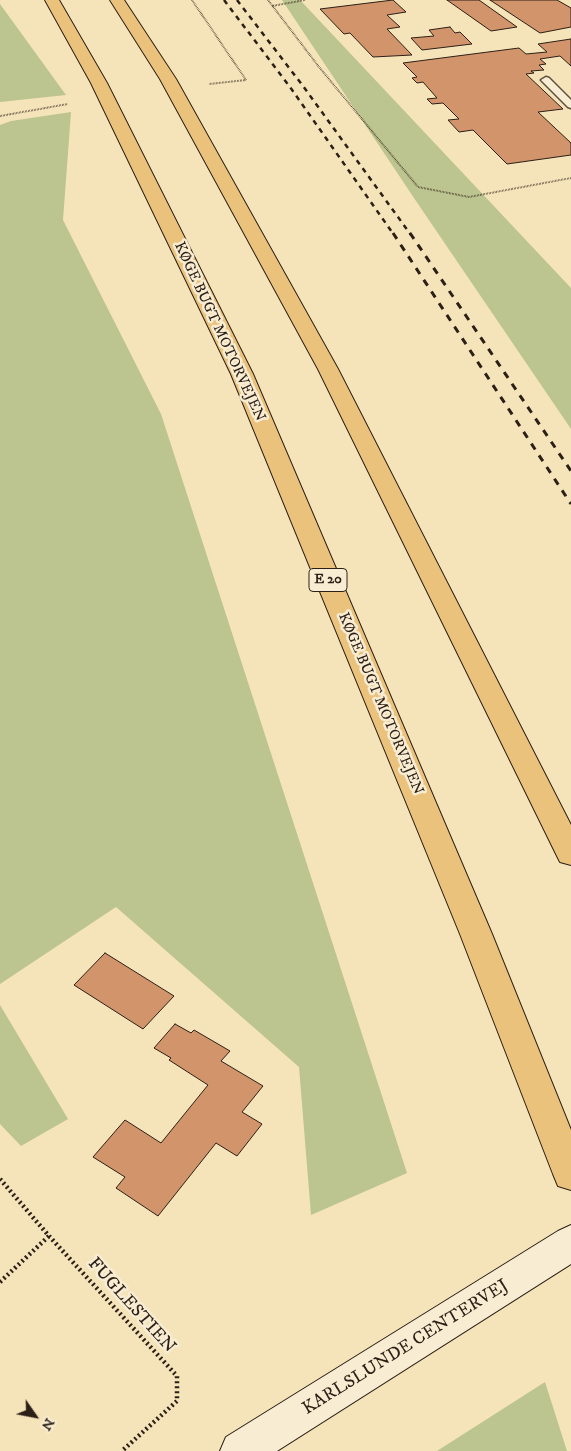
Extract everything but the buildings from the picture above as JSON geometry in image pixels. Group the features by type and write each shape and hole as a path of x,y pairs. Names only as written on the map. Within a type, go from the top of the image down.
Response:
{"highway":[{"name":"KØGE BUGT MOTORVEJEN","path":"52,0 99,83 242,374 476,934 571,1174"},
{"path":"117,0 168,79 328,369 571,854"}],"street":[{"name":"KARLSLUNDE CENTERVEJ","path":"240,1451 402,1351 571,1243"}],"lane":[{"path":"546,80 571,105"}],"path":[{"path":"192,0 246,80 209,84"},
{"path":"268,0 319,67 418,186 469,197 571,178"},
{"path":"272,6 305,0"},
{"path":"0,116 68,104"},
{"name":"FUGLESTIEN","path":"0,1179 49,1236 177,1376 176,1401 122,1451"},
{"path":"0,1282 49,1236"}],"green space":[{"path":"282,0 300,0 571,288 571,429 416,201"},
{"path":"0,4 66,95 0,102"},
{"path":"71,112 63,220 161,414 407,1173 311,1215 299,1067 116,907 0,984 0,125 11,121"},
{"path":"0,1005 68,1119 21,1146 0,1124"},
{"path":"545,1382 567,1451 437,1451"}],"railway":[{"path":"224,0 290,87 394,235"},
{"path":"237,0 303,86 411,235"},
{"path":"393,233 571,504"},
{"path":"410,233 571,471"}]}
